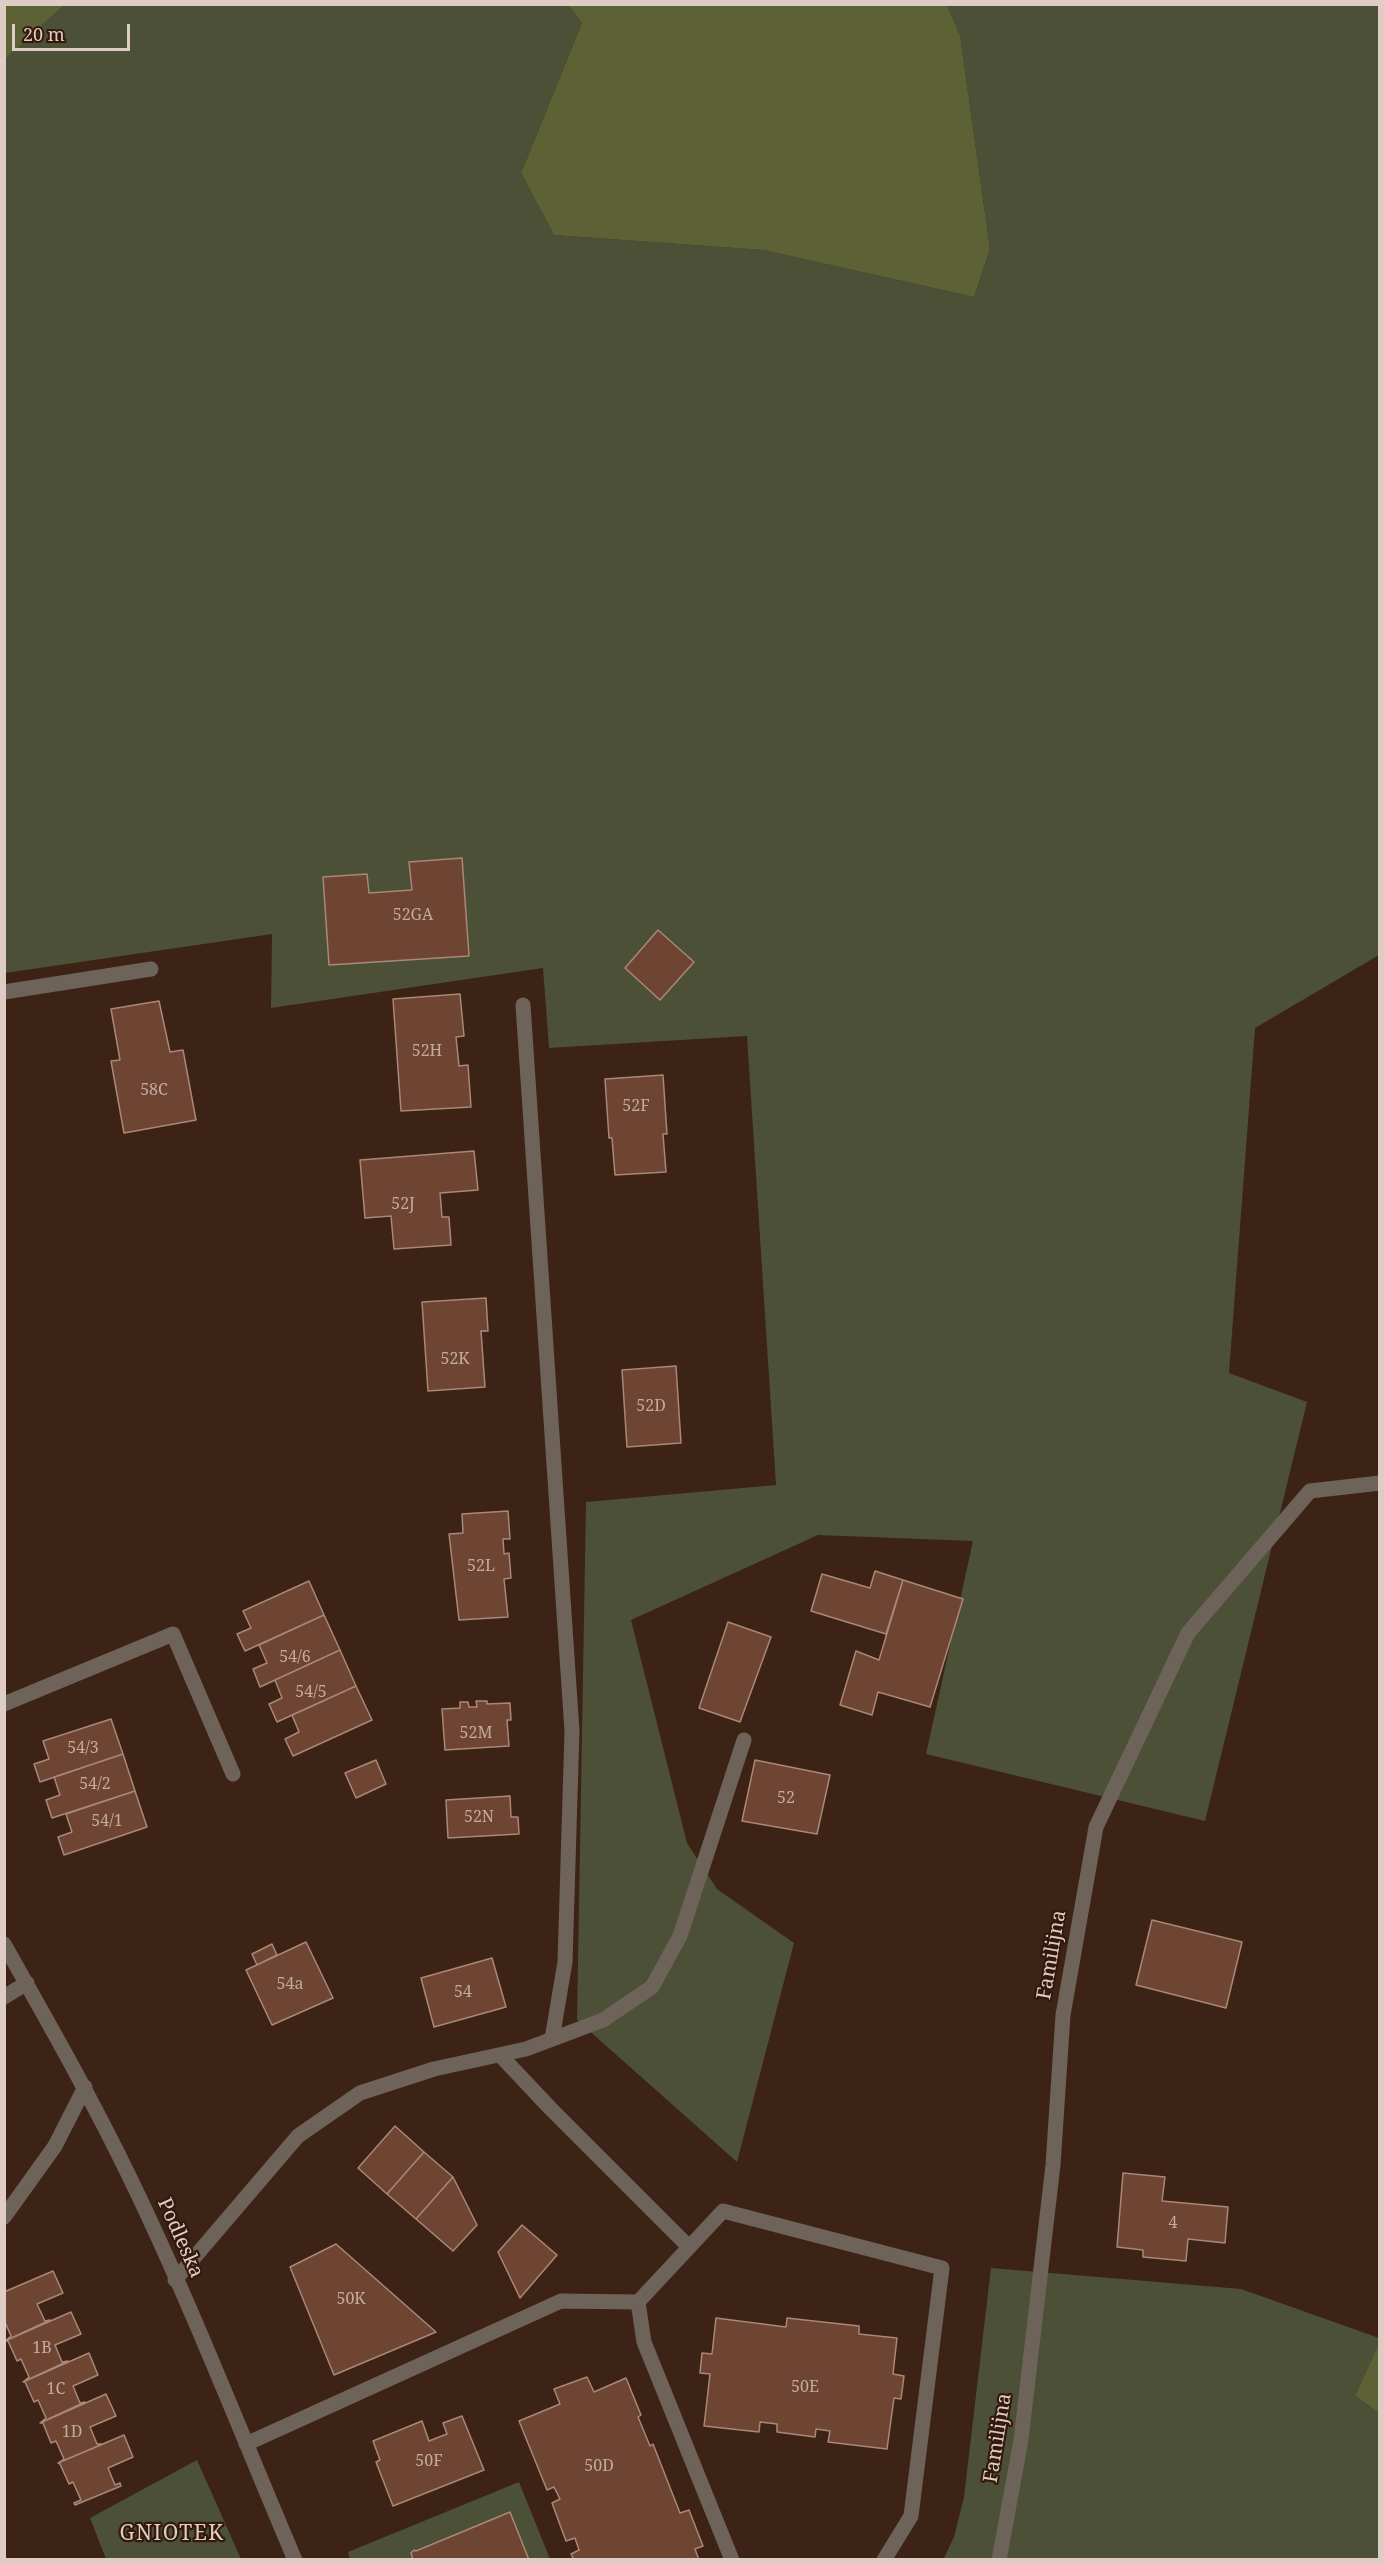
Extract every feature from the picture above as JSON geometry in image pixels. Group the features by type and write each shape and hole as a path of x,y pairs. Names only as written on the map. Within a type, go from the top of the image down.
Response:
{"street":[{"path":"4,992 151,969"},
{"path":"523,1005 572,1731 565,1962 552,2039"},
{"name":"Familijna","path":"999,2559 1027,2394 1053,2165 1063,2015 1096,1827 1188,1632 1310,1491 1380,1483"},
{"path":"4,1704 172,1634 233,1774"},
{"path":"175,2280 298,2136 360,2093 434,2069 526,2049 603,2020 652,1987 680,1936 744,1740"},
{"name":"Podleska","path":"4,1944 85,2087 132,2182 295,2559"},
{"path":"4,1997 27,1983"},
{"path":"500,2055 690,2247"},
{"path":"4,2217 55,2146 85,2087"},
{"path":"246,2444 561,2301 638,2302 723,2211 942,2268 911,2516 884,2559"},
{"path":"638,2302 644,2342 732,2559"}],"green space":[{"path":"5,4 64,4 64,5 5,59"},
{"path":"64,5 568,5 582,23 521,173 554,235 763,250 974,297 990,249 960,35 947,5 1379,5 1379,955 1255,1028 1229,1373 1307,1402 1205,1821 926,1754 973,1541 818,1535 631,1620 687,1843 717,1889 794,1943 737,2162 577,2020 586,1502 776,1485 747,1036 549,1048 543,968 271,1008 272,934 5,973 4,59"},
{"path":"568,5 947,5 960,35 990,249 974,297 763,250 554,235 521,173 582,23"},
{"path":"991,2268 1241,2289 1379,2338 1379,2343 1355,2396 1379,2413 1379,2559 943,2560 954,2537 964,2497"},
{"path":"1379,2343 1379,2413 1355,2396"},
{"path":"197,2460 241,2559 106,2559 90,2518"},
{"path":"519,2482 550,2559 350,2560 348,2552"}],"building":[{"path":"462,858 469,956 329,965 323,877 367,874 369,893 412,890 409,862"},
{"path":"658,930 694,962 660,1000 625,968"},
{"path":"460,994 464,1036 456,1037 459,1066 468,1065 471,1107 401,1111 393,999"},
{"path":"159,1001 170,1052 183,1050 196,1120 124,1133 111,1061 120,1060 111,1009"},
{"path":"663,1075 667,1134 663,1134 666,1172 615,1175 612,1138 609,1138 605,1079"},
{"path":"474,1151 478,1190 440,1193 442,1217 449,1217 451,1245 394,1249 391,1216 365,1218 360,1160"},
{"path":"486,1298 488,1331 481,1331 485,1387 428,1391 422,1302"},
{"path":"676,1366 681,1443 627,1447 622,1370"},
{"path":"508,1511 510,1539 503,1539 504,1554 509,1553 511,1578 504,1579 508,1617 459,1620 449,1534 463,1533 462,1514"},
{"path":"875,1571 903,1580 886,1634 811,1611 822,1574 870,1588"},
{"path":"903,1580 963,1599 930,1707 878,1692 872,1715 840,1705 856,1651 879,1660"},
{"path":"309,1581 324,1615 245,1651 237,1634 251,1628 243,1611"},
{"path":"324,1615 340,1650 260,1687 253,1669 267,1663 259,1645"},
{"path":"728,1622 771,1637 740,1722 699,1708"},
{"path":"340,1650 356,1686 277,1722 269,1704 282,1698 275,1680"},
{"path":"356,1686 372,1720 293,1756 285,1739 299,1732 292,1715"},
{"path":"476,1701 487,1701 487,1704 510,1703 511,1720 507,1720 509,1746 445,1750 442,1709 460,1708 460,1702 468,1702 469,1707 477,1707"},
{"path":"111,1719 123,1754 40,1782 34,1764 49,1759 43,1741"},
{"path":"123,1754 135,1791 52,1818 46,1800 60,1795 54,1777"},
{"path":"376,1760 386,1784 356,1798 345,1773"},
{"path":"755,1760 830,1775 817,1834 742,1821"},
{"path":"135,1791 147,1827 64,1855 58,1837 72,1832 66,1814"},
{"path":"510,1796 511,1817 518,1817 519,1834 448,1838 446,1800"},
{"path":"1152,1920 1242,1942 1226,2008 1136,1985"},
{"path":"306,1942 333,1998 272,2025 246,1970"},
{"path":"272,1944 277,1955 257,1965 252,1954"},
{"path":"492,1958 506,2007 434,2027 421,1978"},
{"path":"395,2126 424,2152 387,2194 358,2168"},
{"path":"424,2152 453,2177 416,2219 387,2194"},
{"path":"1123,2173 1165,2177 1162,2201 1228,2207 1225,2243 1188,2239 1186,2261 1143,2257 1143,2250 1117,2247"},
{"path":"453,2177 477,2225 453,2251 416,2219"},
{"path":"522,2225 557,2255 520,2298 498,2252"},
{"path":"336,2244 436,2332 334,2375 290,2267"},
{"path":"53,2271 63,2293 37,2304 45,2321 50,2320 5,2341 11,2336 4,2320 4,2292"},
{"path":"71,2312 81,2334 55,2345 62,2362 68,2361 23,2382 29,2377 21,2359 17,2361 8,2341 5,2341"},
{"path":"716,2318 786,2327 787,2318 859,2326 859,2334 897,2338 893,2374 904,2376 901,2399 894,2398 887,2449 828,2442 830,2431 816,2429 815,2437 777,2432 777,2424 760,2422 759,2432 704,2426 710,2374 700,2373 702,2353 712,2354"},
{"path":"89,2353 98,2375 73,2386 80,2403 85,2402 40,2423 46,2418 38,2400 34,2402 23,2382"},
{"path":"587,2377 594,2392 626,2378 641,2415 638,2417 650,2446 653,2444 680,2513 689,2510 703,2546 695,2549 699,2560 574,2560 571,2554 579,2550 575,2538 566,2541 552,2503 560,2499 554,2487 547,2490 519,2421 560,2404 554,2389"},
{"path":"106,2394 116,2416 90,2427 97,2444 103,2444 58,2463 64,2459 56,2441 51,2443 43,2423 40,2423"},
{"path":"462,2416 484,2470 393,2506 376,2462 380,2460 373,2441 422,2421 429,2441 447,2434 443,2423"},
{"path":"124,2435 133,2457 108,2468 115,2485 120,2483 121,2486 75,2505 74,2503 81,2500 73,2482 69,2484 58,2463"},
{"path":"510,2512 529,2560 413,2560 411,2553 414,2550"}],"district":[{"name":"GNIOTEK","path":"172,2534"}]}
